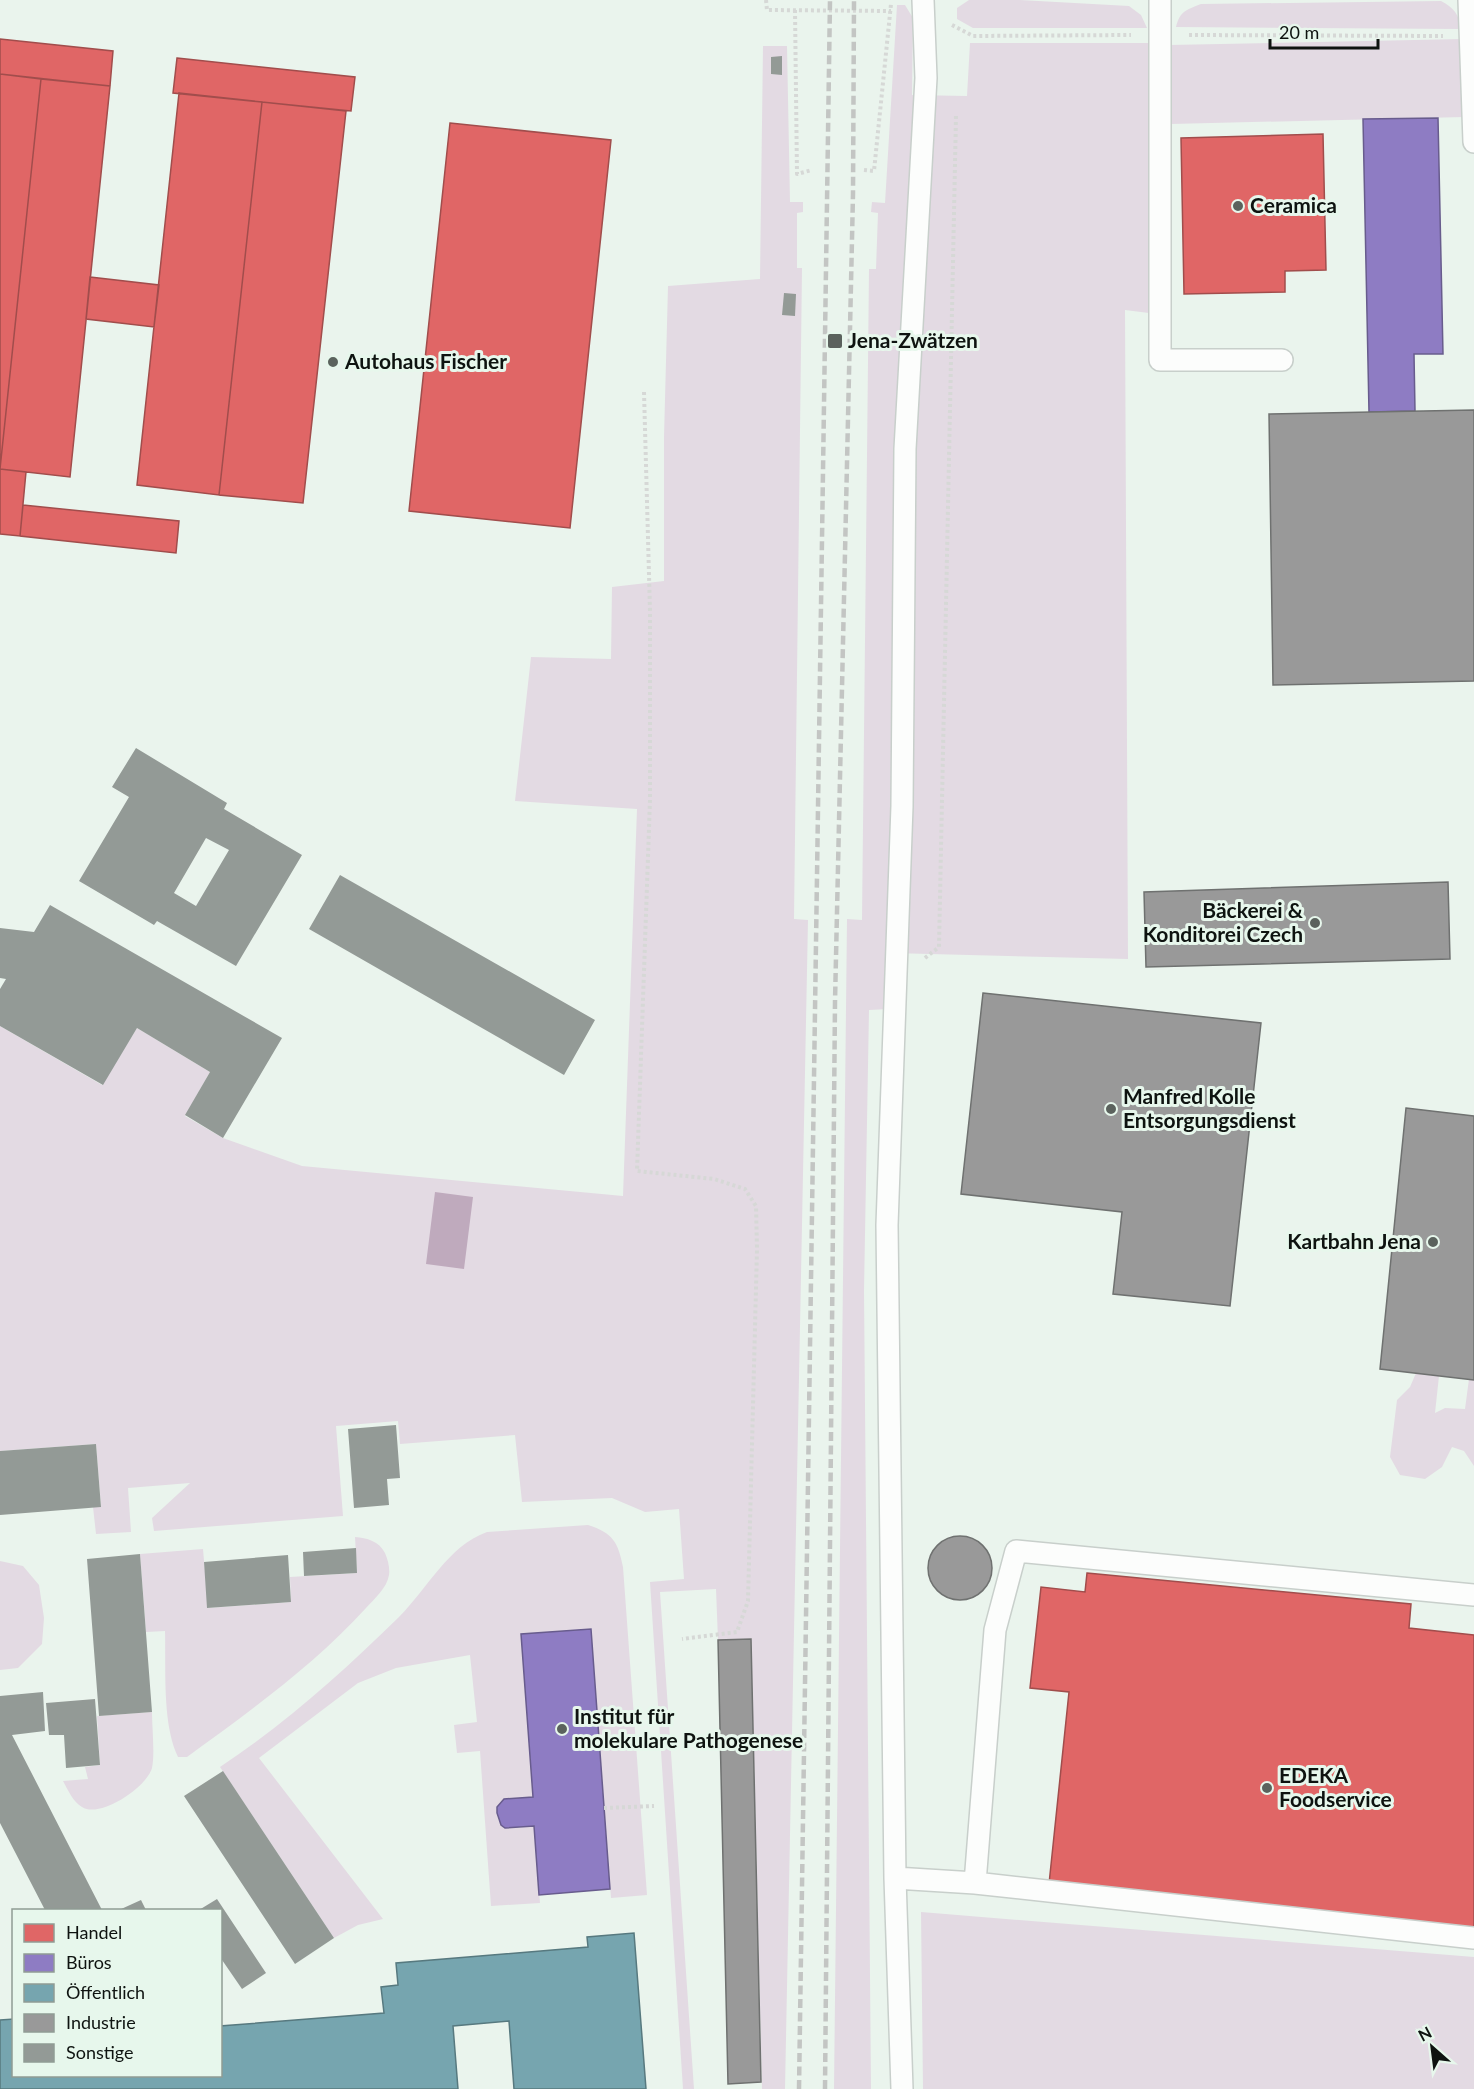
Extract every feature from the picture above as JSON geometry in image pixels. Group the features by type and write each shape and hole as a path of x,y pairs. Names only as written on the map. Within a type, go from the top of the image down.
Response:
{"lane":[{"path":"902,2089 895,1878 887,1225 902,806 904,449 926,78 923,0"},
{"path":"1160,0 1161,360 1282,360"},
{"path":"1469,0 1474,142"},
{"path":"975,1883 995,1630 1016,1551 1474,1595"},
{"path":"895,1878 975,1883 1474,1938"}],"path":[{"path":"766,0 766,10 891,11 874,171 864,170"},
{"path":"795,10 796,174 812,170"},
{"path":"946,21 973,36 1470,36"},
{"path":"896,979 939,947 956,109 926,78"},
{"path":"644,392 650,611 650,800 637,1171 714,1179 746,1190 756,1206 757,1249 748,1601 737,1632 682,1638"},
{"path":"604,1808 654,1806"}],"shaded area":[{"path":"969,0 1020,0 1129,6 1141,15 1147,28 973,28 957,19 957,8"},
{"path":"1441,1 1455,12 1461,29 1176,27 1184,12 1201,4"},
{"path":"897,5 905,5 913,18 912,95 967,96 970,43 1151,43 1149,313 1125,310 1128,959 891,953 889,1009 869,1010 864,1291 871,2089 834,2089 847,919 862,920 869,269 876,269 878,213 871,212 872,202 885,203"},
{"path":"1462,39 1464,117 1171,124 1169,45"},
{"path":"763,46 787,46 790,202 803,202 803,212 797,213 797,268 802,268 794,919 808,920 785,2089 762,2089 751,1640 718,1640 716,1589 660,1592 694,2089 683,2089 650,1582 684,1579 679,1509 645,1512 612,1498 522,1502 515,1435 400,1444 398,1421 336,1426 343,1516 154,1531 152,1518 190,1483 128,1488 131,1532 96,1534 93,1507 101,1506 96,1444 0,1451 0,1026 102,1085 137,1028 210,1072 185,1116 223,1138 302,1166 623,1196 637,809 515,801 531,657 611,659 612,587 664,581 664,437 668,286 760,279"},
{"path":"435,1192 473,1197 464,1269 426,1264"},
{"path":"1416,1373 1439,1376 1435,1413 1445,1408 1465,1409 1469,1379 1474,1380 1474,1466 1464,1451 1452,1447 1442,1467 1425,1479 1400,1475 1390,1457 1397,1400 1410,1387"},
{"path":"588,1525 609,1535 619,1551 623,1567 647,1895 611,1898 591,1629 522,1634 533,1797 504,1799 497,1807 497,1816 503,1826 513,1828 534,1826 540,1903 491,1906 480,1751 457,1753 454,1725 477,1722 470,1655 396,1668 358,1683 259,1758 383,1919 358,1925 334,1938 220,1767 291,1715 335,1677 410,1606 450,1557 473,1538 487,1532"},
{"path":"355,1537 372,1541 385,1553 389,1575 380,1593 303,1669 187,1757 178,1757 169,1729 167,1713 165,1631 146,1632 140,1554 203,1549 208,1608 291,1602 290,1577 357,1573"},
{"path":"0,1561 23,1566 39,1585 44,1618 42,1644 18,1668 0,1670"},
{"path":"152,1712 153,1756 152,1768 148,1776 132,1792 111,1805 90,1810 79,1805 63,1781 88,1779 85,1767 100,1765 97,1716"},
{"path":"921,1912 1474,1957 1474,2089 923,2089"}],"building: Handel":[{"path":"0,39 113,51 110,86 0,74"},
{"path":"177,58 355,77 351,111 173,93"},
{"path":"0,74 41,79 0,469"},
{"path":"41,79 110,86 70,477 0,469"},
{"path":"179,93 262,102 219,495 137,485"},
{"path":"262,102 346,111 303,503 219,495"},
{"path":"450,123 611,140 570,528 409,511"},
{"path":"1323,134 1326,270 1285,271 1285,292 1184,294 1181,138"},
{"path":"90,277 159,285 154,327 86,319"},
{"path":"0,469 26,472 20,536 0,534"},
{"path":"23,505 179,521 176,553 20,536"},
{"name":"EDEKA Foodservice","path":"1087,1573 1411,1604 1409,1628 1474,1635 1474,1929 1049,1884 1069,1692 1030,1688 1041,1587 1085,1592"}],"building: Büros":[{"path":"1438,118 1443,354 1414,354 1415,411 1369,412 1363,119"},
{"path":"591,1629 610,1889 539,1895 534,1826 505,1828 501,1825 497,1813 497,1807 504,1799 533,1797 521,1634"}],"building: Öffentlich":[{"path":"634,1933 646,2089 514,2089 509,2021 453,2026 458,2089 0,2089 0,2020 12,2019 12,2077 222,2077 222,2026 384,2013 381,1987 398,1985 396,1963 588,1947 587,1937"}],"building: Industrie":[{"path":"1474,410 1474,681 1273,685 1269,414"},
{"path":"1448,882 1450,959 1146,967 1144,892"},
{"name":"Manfred Kolle Entsorgungsdienst","path":"983,993 1261,1023 1230,1306 1113,1294 1122,1212 961,1194"},
{"name":"Kartbahn Jena","path":"1406,1108 1474,1116 1474,1380 1380,1369"},
{"path":"954,1536 966,1536 983,1545 990,1556 992,1568 990,1580 983,1591 966,1600 954,1600 942,1595 933,1586 928,1574 928,1562 933,1550 942,1541"},
{"path":"751,1639 761,2082 728,2084 718,1640"}],"building: Sonstige":[{"path":"782,56 782,75 771,74 771,57"},
{"path":"784,293 796,294 795,316 782,315"},
{"path":"136,748 227,803 224,809 302,855 236,966 157,921 154,925 79,881 129,797 112,787","holes":["206,838 229,850 196,906 174,893"]},
{"path":"340,875 595,1020 564,1075 309,929"},
{"path":"50,905 282,1038 223,1138 185,1115 210,1072 137,1028 103,1085 0,1026 0,989 6,979 0,978 0,928 34,932"},
{"path":"396,1425 400,1478 387,1479 389,1505 354,1508 348,1429"},
{"path":"96,1444 101,1507 0,1515 0,1451"},
{"path":"356,1548 357,1573 304,1576 303,1552"},
{"path":"140,1554 152,1712 99,1716 87,1559"},
{"path":"288,1555 291,1602 207,1608 204,1562"},
{"path":"43,1692 45,1731 12,1735 101,1909 44,1909 0,1823 0,1696"},
{"path":"95,1699 100,1765 66,1768 64,1735 49,1735 46,1703"},
{"path":"223,1771 334,1938 295,1964 184,1796"},
{"path":"217,1899 266,1973 242,1989 222,1960 222,1909 201,1909"},
{"path":"141,1900 146,1909 121,1909"}],"railway":[{"path":"799,2089 830,0"},
{"path":"825,2089 835,1002 853,194 854,0"}],"place":[{"name":"Ceramica","path":"1238,206"},
{"name":"Jena-Zwätzen","path":"835,341"},
{"name":"Autohaus Fischer","path":"333,362"},
{"name":"Bäckerei & Konditorei Czech","path":"1315,923"},
{"name":"Manfred Kolle Entsorgungsdienst","path":"1111,1109"},
{"name":"Kartbahn Jena","path":"1433,1242"},
{"name":"Institut für molekulare Pathogenese","path":"562,1729"},
{"name":"EDEKA Foodservice","path":"1267,1788"}]}
